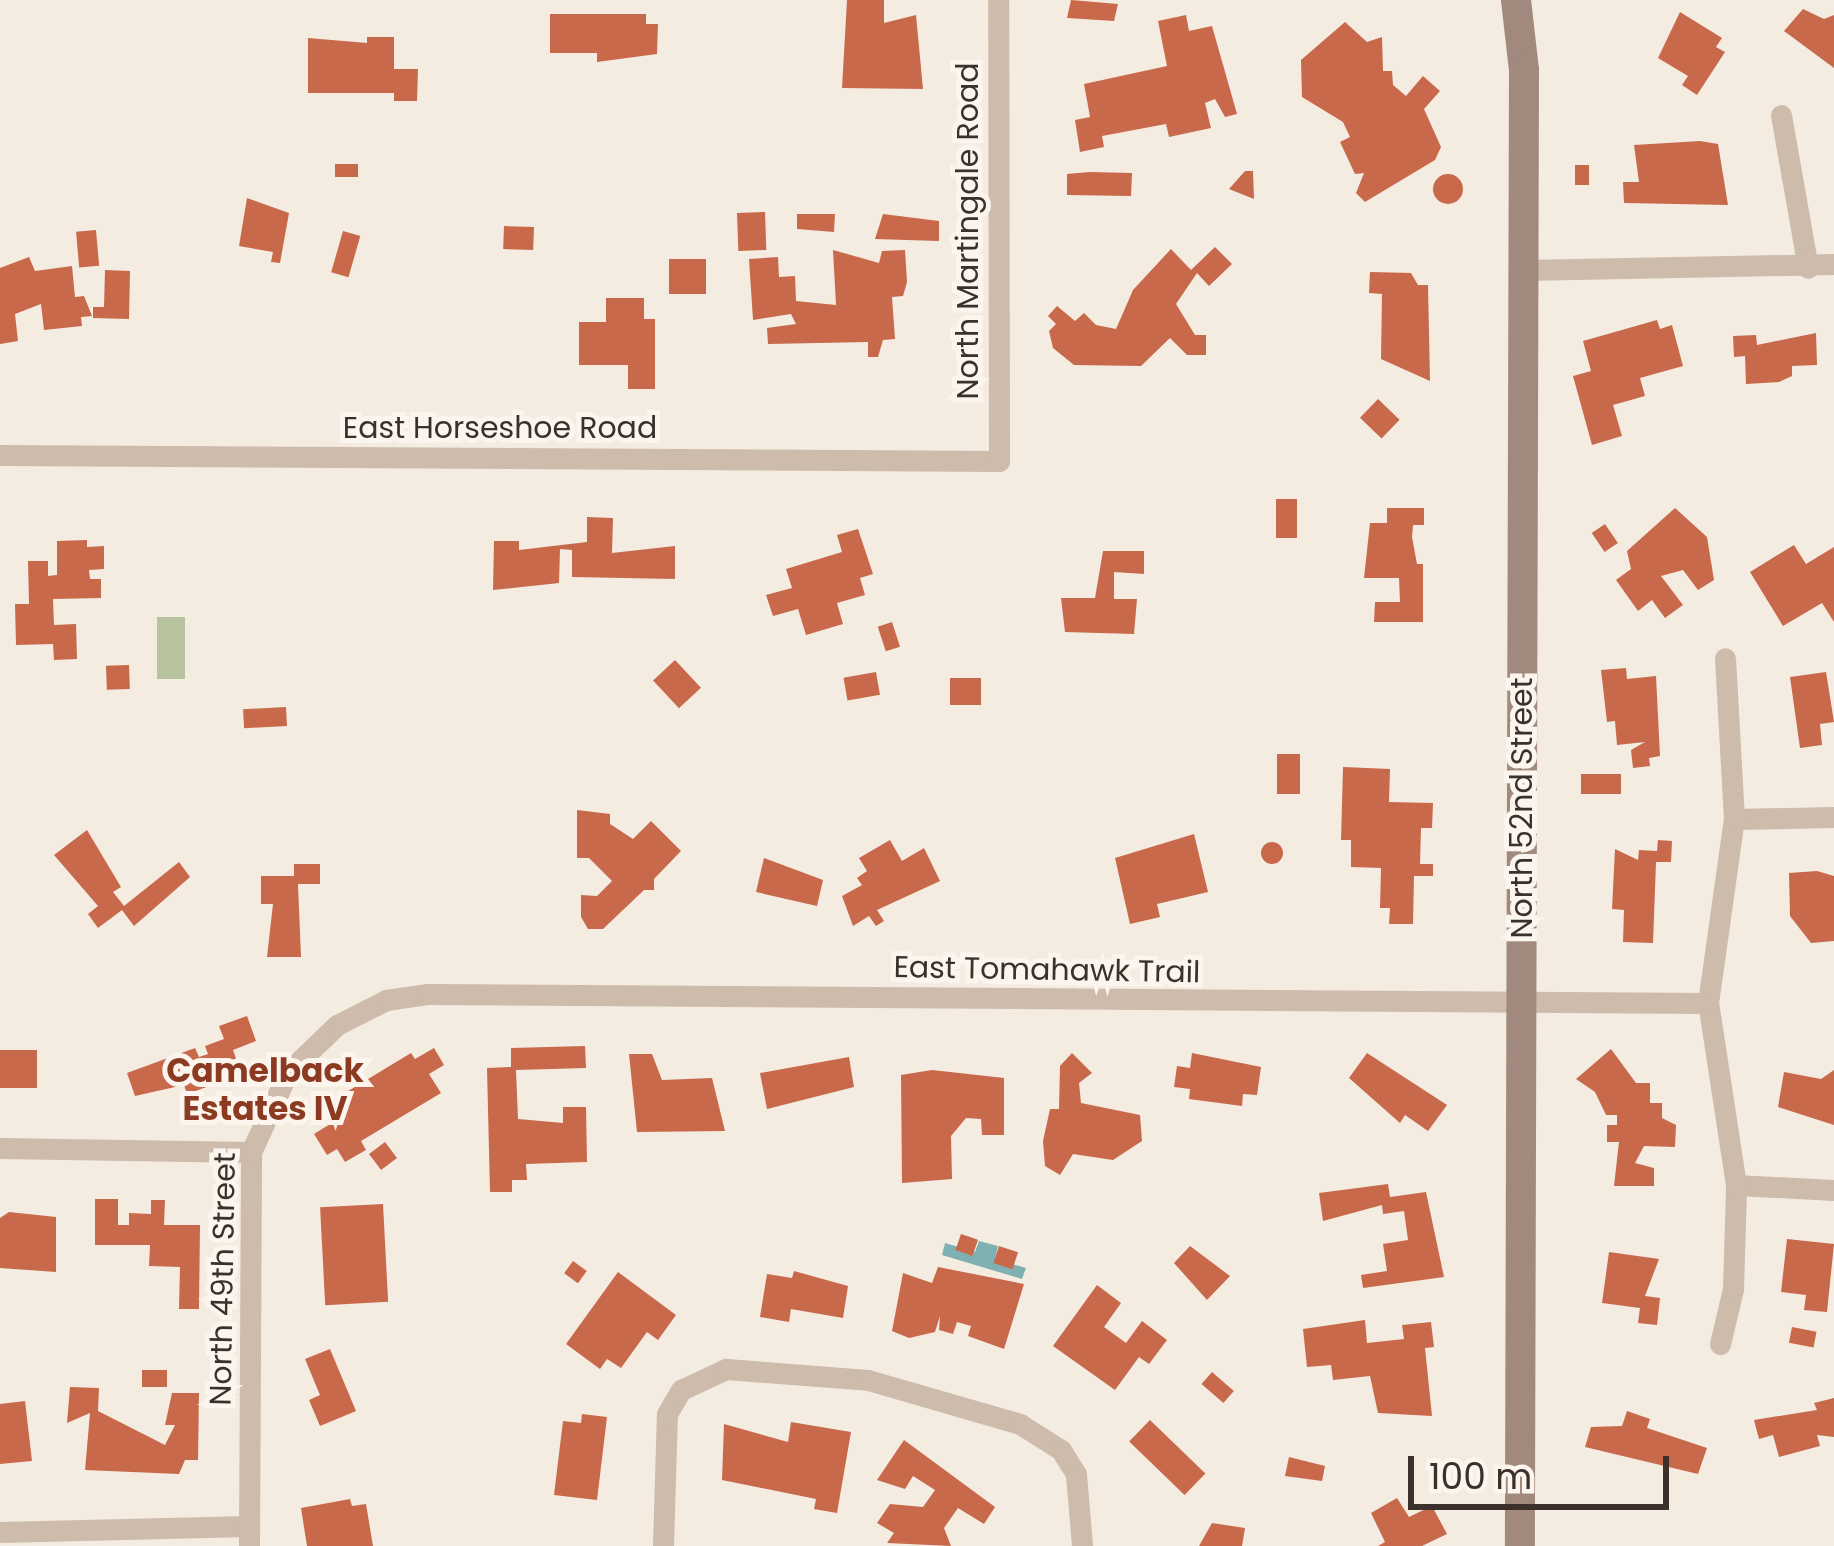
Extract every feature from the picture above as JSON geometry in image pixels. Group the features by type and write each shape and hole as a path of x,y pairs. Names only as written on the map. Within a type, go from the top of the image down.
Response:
{"street":[{"name":"North Martingale Road","path":"998,0 999,461"},
{"name":"North 52nd Street","path":"1516,0 1524,70 1520,1546"},
{"name":"North 52nd Street","path":"1524,70 1532,0"},
{"path":"1781,115 1808,268"},
{"path":"1524,270 1834,264"},
{"name":"East Horseshoe Road","path":"0,454 999,461"},
{"path":"1720,1344 1732,1289 1736,1185 1708,1003 1734,819 1725,658"},
{"path":"1734,819 1834,817"},
{"name":"East Tomahawk Trail","path":"386,1000 427,994 1708,1003"},
{"name":"North 49th Street","path":"249,1536 251,1152 288,1072 337,1025 386,1000"},
{"path":"0,1148 251,1152"},
{"path":"1736,1185 1834,1190"},
{"path":"663,1546 667,1414 681,1390 726,1369 813,1372 939,1396 1020,1424 1061,1450 1076,1474 1082,1546"},
{"path":"0,1532 249,1536"}],"green space":[{"path":"157,617 185,617 185,679 157,679"}],"water":[{"path":"979,1241 998,1246 995,1259 1026,1268 1022,1279 942,1255 945,1243 975,1252"}],"building":[{"path":"847,0 884,0 884,23 916,15 923,89 842,88"},
{"path":"1071,0 1118,4 1114,21 1067,18"},
{"path":"1803,9 1824,19 1834,15 1834,68 1784,31"},
{"path":"1680,12 1722,38 1716,47 1725,52 1697,95 1682,85 1688,76 1658,58"},
{"path":"550,14 646,14 646,24 658,24 657,54 597,62 597,53 550,53"},
{"path":"1186,15 1189,31 1212,26 1237,114 1225,117 1215,99 1205,103 1211,128 1169,137 1166,124 1102,136 1104,147 1080,152 1075,120 1090,117 1084,84 1167,66 1158,21"},
{"path":"1345,22 1367,42 1382,37 1383,71 1392,71 1393,85 1406,96 1423,76 1440,91 1424,109 1441,147 1435,160 1365,202 1356,193 1364,173 1355,174 1340,142 1350,137 1343,122 1302,97 1301,60"},
{"path":"367,37 394,37 394,69 418,69 417,101 394,101 394,93 308,93 308,38 367,43"},
{"path":"1718,144 1728,205 1624,203 1623,182 1639,182 1634,145"},
{"path":"335,164 358,164 358,177 335,177"},
{"path":"1575,165 1589,165 1589,185 1575,185"},
{"path":"1245,171 1253,171 1254,199 1229,189"},
{"path":"1132,173 1131,196 1067,195 1067,174"},
{"path":"1448,174 1463,189 1448,204 1433,189"},
{"path":"247,198 289,213 280,263 271,262 273,252 239,246"},
{"path":"765,212 766,250 738,251 737,213"},
{"path":"797,214 835,214 834,232 797,229"},
{"path":"883,214 939,221 939,241 875,239"},
{"path":"504,226 534,227 533,250 503,249"},
{"path":"96,230 99,266 79,268 76,232"},
{"path":"343,231 360,236 348,277 331,272"},
{"path":"1215,247 1232,264 1209,286 1197,273 1176,304 1195,335 1206,335 1206,355 1187,355 1170,338 1141,366 1074,365 1053,348 1049,331 1056,324 1048,316 1057,306 1075,321 1084,313 1096,325 1116,329 1133,290 1171,249 1191,270"},
{"path":"833,250 879,263 882,251 905,250 907,282 903,296 892,297 895,339 883,340 878,357 868,357 868,342 768,344 767,328 796,324 791,314 753,320 749,259 778,257 779,277 795,276 796,301 836,305"},
{"path":"29,257 35,271 72,266 75,297 84,296 92,316 81,317 82,326 44,330 41,304 15,314 18,341 0,344 0,268"},
{"path":"669,259 706,259 706,294 669,294"},
{"path":"105,270 130,271 129,319 93,318 93,307 104,307"},
{"path":"1370,272 1411,273 1418,285 1428,285 1430,381 1381,359 1382,294 1369,293"},
{"path":"606,298 644,298 644,319 655,319 655,389 628,389 628,365 579,365 579,322 606,322"},
{"path":"1657,320 1660,329 1672,325 1683,366 1640,378 1645,396 1613,405 1622,436 1592,445 1573,376 1591,371 1583,341"},
{"path":"1816,333 1817,365 1792,366 1792,376 1779,382 1746,384 1745,356 1734,357 1733,336 1756,335 1757,345"},
{"path":"1378,399 1400,420 1382,439 1360,418"},
{"path":"1276,499 1297,499 1297,538 1276,538"},
{"path":"1387,508 1424,508 1424,525 1413,525 1412,537 1417,564 1423,564 1423,622 1374,622 1375,602 1400,602 1399,578 1364,578 1370,523 1387,523"},
{"path":"1675,508 1707,537 1714,580 1698,590 1683,570 1661,576 1683,605 1665,618 1652,600 1638,611 1616,580 1631,569 1627,551"},
{"path":"587,517 613,518 612,553 675,546 675,579 572,577 572,550 560,549 559,583 493,590 494,541 519,541 519,550 587,542"},
{"path":"1605,524 1618,543 1605,552 1592,533"},
{"path":"858,529 873,574 860,578 865,595 837,603 843,624 806,635 798,609 773,616 766,595 792,588 786,569 842,552 837,535"},
{"path":"87,540 87,547 104,546 104,569 89,570 90,579 101,579 101,598 53,599 54,625 76,624 77,659 54,660 53,644 16,645 15,604 29,604 28,561 48,561 48,576 57,575 57,541"},
{"path":"1794,545 1806,564 1834,547 1834,622 1822,603 1783,626 1750,572"},
{"path":"1103,551 1144,551 1144,574 1114,572 1114,599 1137,599 1134,634 1065,632 1061,598 1095,598"},
{"path":"892,622 900,647 886,651 878,627"},
{"path":"675,660 701,688 679,708 653,680"},
{"path":"129,665 130,689 107,690 106,666"},
{"path":"1626,668 1627,679 1656,676 1660,756 1649,758 1650,766 1633,768 1631,750 1645,742 1617,745 1615,721 1607,722 1601,670"},
{"path":"876,672 880,695 847,700 844,678"},
{"path":"1826,672 1834,722 1820,724 1822,745 1800,748 1790,677"},
{"path":"950,678 981,678 981,705 950,705"},
{"path":"286,707 287,726 244,728 243,709"},
{"path":"1277,754 1300,754 1300,794 1277,794"},
{"path":"1343,767 1390,769 1389,802 1433,803 1432,828 1421,828 1420,864 1433,864 1433,876 1414,876 1413,924 1389,924 1390,908 1380,908 1381,868 1351,867 1351,840 1341,840"},
{"path":"1581,774 1621,774 1621,794 1581,794"},
{"path":"577,810 610,814 610,824 633,839 651,821 681,851 654,879 654,890 644,890 603,929 588,929 581,917 581,895 597,896 612,881 589,858 577,858"},
{"path":"87,830 121,887 113,892 124,906 179,862 190,877 134,926 122,910 98,928 88,914 98,906 54,855"},
{"path":"1194,834 1208,892 1157,904 1160,917 1130,924 1115,858"},
{"path":"890,840 902,861 924,848 940,881 877,910 884,921 876,926 869,916 853,926 842,896 862,885 857,878 867,871 859,858"},
{"path":"1658,840 1672,841 1671,862 1656,862 1653,943 1623,942 1624,910 1612,909 1615,849 1638,860 1639,850 1657,851"},
{"path":"1272,842 1283,853 1272,864 1261,853"},
{"path":"764,858 823,880 817,906 756,892"},
{"path":"294,864 320,864 320,884 298,884 301,957 267,957 273,904 261,904 261,876 294,876"},
{"path":"1817,871 1834,876 1834,941 1811,943 1790,916 1789,873"},
{"path":"247,1016 256,1041 233,1050 239,1067 223,1073 226,1080 187,1094 184,1085 135,1096 127,1073 195,1048 199,1057 208,1054 205,1046 224,1039 219,1026"},
{"path":"585,1046 586,1068 516,1070 518,1119 563,1123 563,1107 586,1107 587,1162 526,1164 527,1180 512,1180 512,1192 490,1192 487,1068 511,1067 511,1048"},
{"path":"434,1048 444,1065 429,1074 441,1093 361,1141 366,1150 345,1162 337,1149 327,1155 314,1134 340,1118 330,1102 411,1053 415,1059"},
{"path":"1611,1049 1636,1083 1650,1083 1650,1103 1662,1103 1662,1118 1676,1125 1675,1147 1644,1146 1635,1163 1654,1168 1654,1186 1614,1186 1619,1142 1607,1142 1607,1125 1617,1125 1617,1115 1606,1115 1595,1092 1576,1079"},
{"path":"0,1050 37,1050 37,1088 0,1088"},
{"path":"1072,1053 1092,1073 1079,1083 1081,1103 1140,1115 1142,1141 1113,1160 1073,1154 1060,1175 1045,1166 1043,1141 1050,1109 1059,1109 1060,1066"},
{"path":"1192,1053 1261,1067 1257,1095 1243,1094 1242,1106 1189,1099 1190,1089 1174,1087 1177,1066 1190,1068"},
{"path":"1367,1053 1447,1105 1428,1131 1405,1115 1400,1123 1349,1078"},
{"path":"629,1054 652,1054 662,1080 712,1078 725,1131 637,1132"},
{"path":"849,1057 854,1087 767,1109 760,1073"},
{"path":"932,1070 1004,1078 1004,1135 982,1135 981,1119 966,1118 951,1136 952,1179 902,1183 901,1075"},
{"path":"1834,1070 1834,1125 1778,1107 1784,1072 1821,1079"},
{"path":"385,1142 397,1158 381,1170 369,1154"},
{"path":"1388,1184 1390,1197 1426,1192 1444,1277 1363,1288 1361,1275 1387,1271 1383,1244 1408,1240 1404,1211 1383,1214 1382,1205 1323,1221 1319,1193"},
{"path":"95,1199 118,1199 118,1225 129,1225 129,1213 151,1214 151,1200 165,1200 164,1225 200,1225 199,1309 179,1309 180,1267 149,1266 150,1245 95,1245"},
{"path":"383,1204 388,1302 325,1305 320,1207"},
{"path":"9,1212 56,1217 56,1272 0,1268 0,1218"},
{"path":"961,1234 978,1240 972,1256 955,1250"},
{"path":"1787,1239 1834,1244 1827,1312 1804,1310 1806,1295 1781,1292"},
{"path":"999,1246 1018,1252 1012,1269 993,1263"},
{"path":"1190,1246 1230,1276 1207,1300 1174,1263"},
{"path":"1609,1252 1659,1259 1645,1296 1660,1298 1657,1325 1638,1323 1640,1308 1602,1303"},
{"path":"573,1261 587,1271 578,1283 564,1273"},
{"path":"938,1267 1024,1284 1004,1349 968,1336 971,1326 957,1322 953,1334 939,1330 940,1316 935,1332 909,1338 892,1331 903,1273 932,1283"},
{"path":"794,1271 848,1286 843,1318 791,1309 789,1322 760,1317 767,1274 792,1278"},
{"path":"618,1272 676,1315 658,1340 647,1332 621,1368 607,1359 600,1369 566,1344"},
{"path":"1097,1285 1121,1303 1104,1327 1126,1343 1142,1321 1167,1340 1149,1364 1139,1357 1115,1390 1053,1346"},
{"path":"1365,1320 1367,1343 1404,1339 1402,1325 1431,1322 1434,1347 1425,1348 1432,1416 1378,1413 1370,1376 1333,1380 1331,1365 1307,1367 1303,1329"},
{"path":"1792,1327 1817,1332 1813,1347 1789,1343"},
{"path":"330,1349 356,1411 320,1426 309,1400 320,1395 305,1359"},
{"path":"142,1370 167,1370 167,1387 142,1387"},
{"path":"1212,1372 1234,1391 1223,1403 1202,1384"},
{"path":"70,1387 99,1388 98,1411 165,1445 175,1425 165,1425 172,1393 199,1393 198,1460 185,1460 179,1474 85,1470 90,1413 67,1423"},
{"path":"1834,1398 1834,1437 1817,1435 1820,1446 1779,1457 1773,1435 1759,1439 1754,1420 1817,1410 1814,1403"},
{"path":"25,1401 32,1461 0,1464 0,1404"},
{"path":"1627,1411 1650,1419 1647,1428 1707,1448 1698,1474 1585,1447 1591,1427 1622,1426"},
{"path":"582,1414 607,1417 597,1500 554,1495 563,1421 581,1423"},
{"path":"1150,1420 1205,1473 1185,1495 1129,1442"},
{"path":"791,1422 851,1432 837,1513 814,1509 816,1499 722,1480 724,1424 788,1442"},
{"path":"904,1440 995,1507 984,1524 958,1508 944,1528 951,1546 887,1543 894,1533 877,1523 890,1504 923,1507 935,1490 913,1476 905,1489 877,1480"},
{"path":"1289,1457 1325,1466 1322,1481 1285,1476"},
{"path":"1397,1498 1409,1517 1432,1506 1447,1534 1422,1546 1378,1546 1385,1542 1371,1513"},
{"path":"350,1499 352,1506 366,1504 373,1546 307,1546 301,1508"},
{"path":"1212,1523 1245,1528 1242,1546 1199,1546"}],"district":[{"name":"Camelback Estates IV","path":"265,1090"}]}
